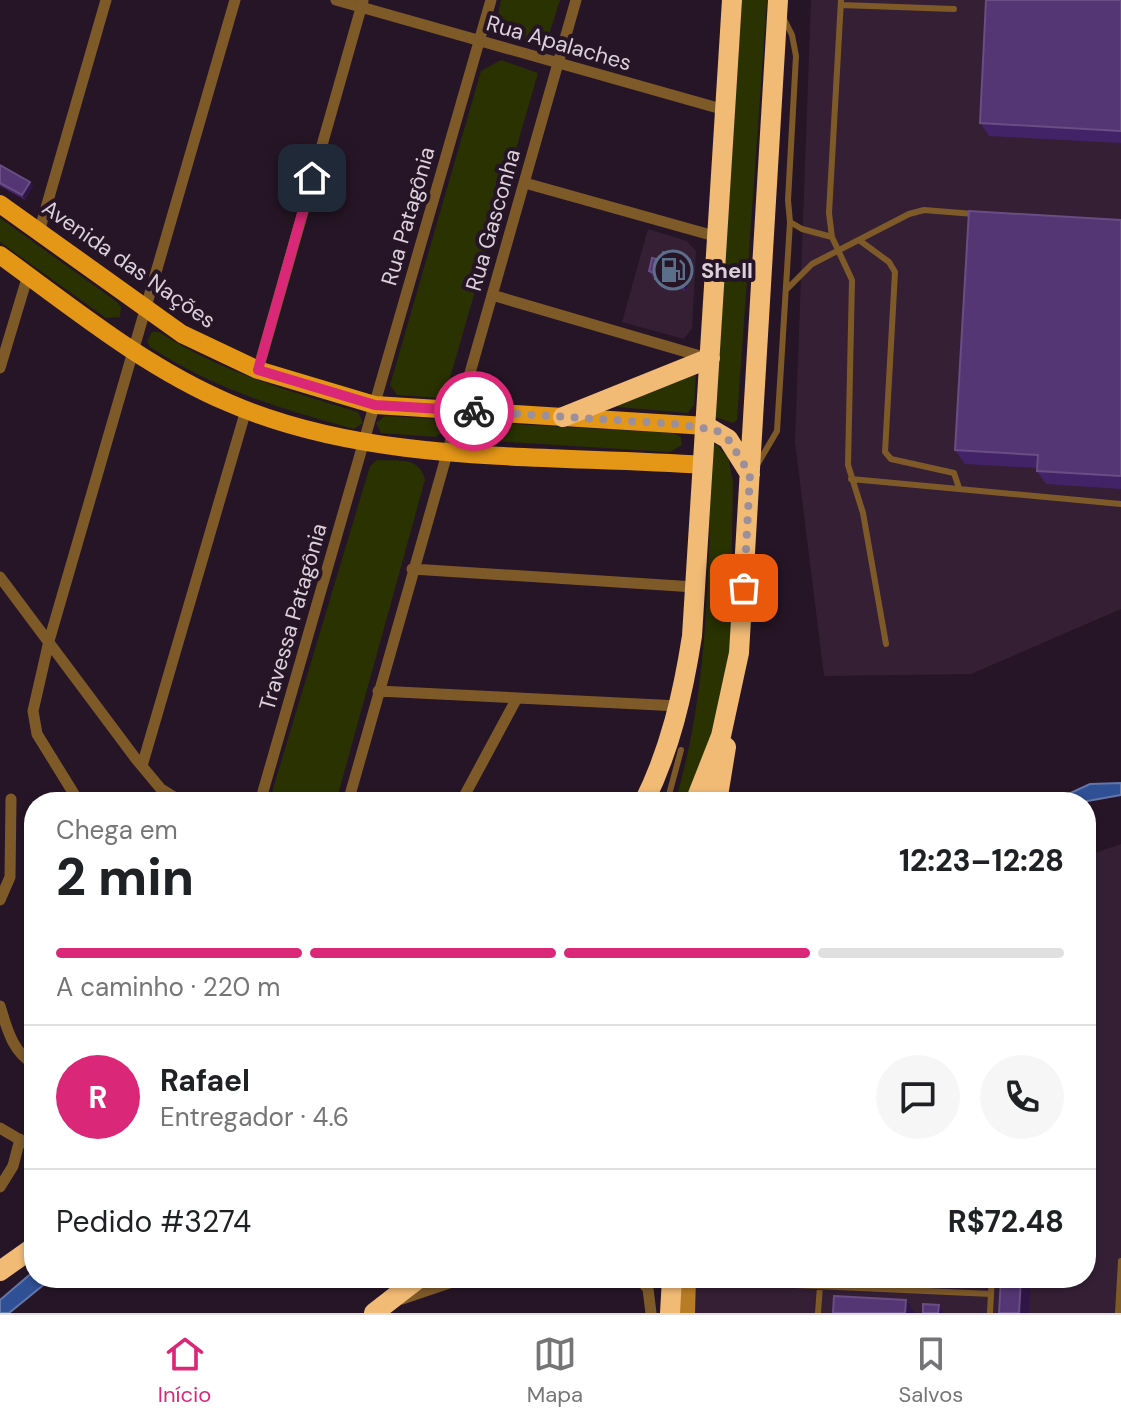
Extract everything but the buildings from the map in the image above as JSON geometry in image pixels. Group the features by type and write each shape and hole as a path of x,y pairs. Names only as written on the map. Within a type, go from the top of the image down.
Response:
{"highway":[{"path":"648,792 662,762 679,706 692,636 732,0"},
{"path":"718,792 740,644 778,4"},
{"path":"563,417 710,358"},
{"path":"706,426 728,439 750,474"},
{"path":"699,792 729,708"},
{"path":"0,1271 24,1254"},
{"path":"380,1309 406,1288"},
{"path":"658,1310 675,1288"}],"main road":[{"name":"Avenida das Nações","path":"0,204 202,346 258,370 375,405 706,426"},
{"path":"0,255 134,350 187,382 246,410 363,443 703,465"},
{"path":"683,1288 687,1313"}],"street":[{"path":"39,232 106,0"},
{"path":"73,792 37,734 33,711 49,641 235,0"},
{"name":"Rua Apalaches","path":"336,0 362,4 479,41 725,110"},
{"name":"Rua Patagônia","path":"363,443 491,0"},
{"name":"Rua Gasconha","path":"351,792 445,450 576,0"},
{"path":"258,370 362,4"},
{"path":"525,183 718,237"},
{"path":"0,368 28,275"},
{"path":"492,295 710,358"},
{"path":"142,766 246,410"},
{"name":"Travessa Patagônia","path":"263,792 363,443"},
{"path":"412,569 695,587"},
{"path":"0,577 142,766 166,792"},
{"path":"378,691 679,706"},
{"path":"466,792 517,698"},
{"path":"0,900 10,877 11,799"},
{"path":"0,1006 11,1040 24,1056"},
{"path":"0,1128 24,1142"},
{"path":"0,1187 13,1166 20,1139"},
{"path":"380,1309 437,1288"},
{"path":"647,1288 658,1310"}],"lane":[{"path":"886,644 863,513 851,479 848,450 854,295 848,268 832,237 829,203 841,3 954,9"},
{"path":"750,474 776,436 786,290 796,56 792,35 778,4"},
{"path":"786,290 805,268 915,212 981,214"},
{"path":"790,222 802,229 832,237"},
{"path":"859,240 889,262 895,272 885,452 891,459 954,473 959,488"},
{"path":"851,479 1121,504"},
{"path":"670,792 681,750"},
{"path":"1118,1313 1121,1261"},
{"path":"818,1313 820,1288"},
{"path":"863,1288 991,1294"},
{"path":"990,1313 991,1288"}],"shaded area":[{"path":"811,0 1121,0 1121,609 971,674 824,676 795,442"},
{"path":"648,229 687,241 696,251 692,328 684,339 622,322"},
{"path":"1121,844 1121,1313 694,1313 695,1288 1096,1288 1096,853"}],"green space":[{"path":"501,0 560,0 546,44 501,35 496,24"},
{"path":"742,0 767,0 737,420 733,423 715,417"},
{"path":"501,60 538,73 446,392 440,398 397,395 390,385 481,71"},
{"path":"0,218 117,302 121,307 120,317 106,318 0,242"},
{"path":"152,332 159,332 206,358 256,379 358,412 363,423 354,429 223,386 150,347 147,341"},
{"path":"696,374 694,405 688,413 618,407 619,404"},
{"path":"385,416 437,419 443,431 436,437 381,433 376,423"},
{"path":"475,422 673,433 681,437 682,445 670,452 474,440 466,431"},
{"path":"716,444 728,457 733,481 730,650 713,732 690,792 678,792 695,715 701,670 708,581 712,446"},
{"path":"377,460 407,461 418,467 425,480 339,792 272,792 370,466"}],"water":[{"path":"1121,783 1121,795 1096,799 1096,792 1073,792 1090,784"},
{"path":"24,1280 24,1288 40,1288 9,1313 0,1313 0,1300"}],"way so far":[{"path":"474,411 706,426 716,430 728,439 750,474 744,588"}],"place":[{"name":"Shell","path":"673,270"}],"route":[{"path":"312,178 258,370 375,405 474,411"}]}
